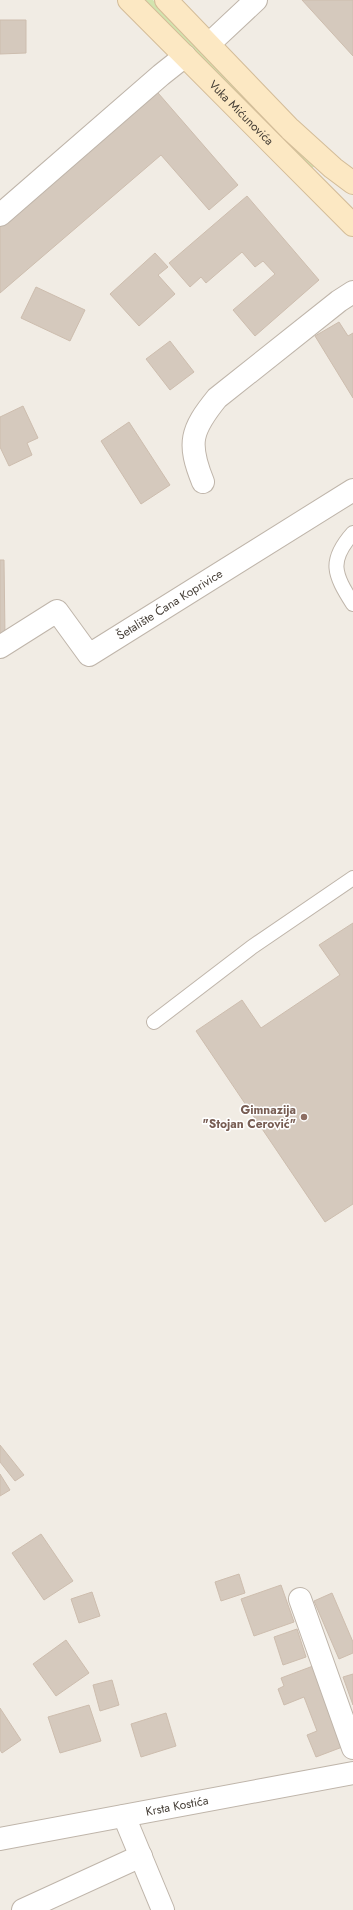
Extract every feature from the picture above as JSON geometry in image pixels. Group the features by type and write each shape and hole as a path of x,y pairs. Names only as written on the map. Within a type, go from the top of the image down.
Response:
{"main road":[{"name":"Vuka Mićunovića","path":"129,0 353,225"},
{"name":"Vuka Mićunovića","path":"166,0 290,129 333,168 353,183"}],"street":[{"path":"209,44 256,0"},
{"path":"0,215 161,75 185,56"},
{"path":"203,482 196,464 193,446 195,432 202,416 217,398 339,301 353,292"},
{"name":"Šetalište Ćana Koprivice","path":"0,647 57,611 89,655 353,490"},
{"path":"300,1599 353,1748"},
{"name":"Krsta Kostića","path":"0,1839 353,1773"},
{"path":"124,1816 163,1910"},
{"path":"23,1910 141,1856"}],"lane":[{"path":"353,533 341,546 336,564 340,582 353,604"},
{"path":"154,1022 252,947 353,878"}],"green space":[{"path":"144,0 153,0 316,165 311,169"}],"building":[{"path":"302,0 353,0 353,56"},
{"path":"0,20 26,20 26,53 0,54"},
{"path":"152,86 238,185 209,210 161,155 0,293 0,217"},
{"path":"247,196 319,280 255,336 233,310 275,274 263,261 255,267 242,252 206,283 201,277 190,287 169,263"},
{"path":"155,253 168,267 158,275 175,294 139,326 110,294"},
{"path":"36,287 85,310 70,341 21,318"},
{"path":"339,322 348,336 353,333 353,398 315,336"},
{"path":"170,341 194,372 170,390 146,359"},
{"path":"23,406 38,438 27,443 32,455 9,466 0,447 0,417"},
{"path":"129,422 170,485 141,504 101,441"},
{"path":"0,560 4,560 5,636 0,636"},
{"name":"Gimnazija \"Stojan Cerović\"","path":"353,923 353,1204 325,1222 196,1031 242,1000 261,1028 340,975 319,945"},
{"path":"0,1445 24,1475 15,1481 0,1462"},
{"path":"0,1474 10,1490 0,1496"},
{"path":"41,1534 73,1581 44,1600 12,1553"},
{"path":"239,1574 245,1593 221,1601 215,1582"},
{"path":"281,1585 294,1622 254,1636 241,1599"},
{"path":"92,1592 100,1616 79,1623 71,1599"},
{"path":"332,1593 353,1642 353,1653 339,1659 314,1601"},
{"path":"297,1629 306,1657 283,1665 274,1637"},
{"path":"66,1640 89,1673 56,1696 33,1664"},
{"path":"313,1666 345,1746 316,1757 307,1735 317,1731 304,1697 284,1705 278,1689 284,1686 281,1678"},
{"path":"353,1674 353,1705 343,1677"},
{"path":"112,1680 119,1705 100,1711 93,1685"},
{"path":"89,1705 101,1741 60,1753 48,1717"},
{"path":"0,1708 21,1740 2,1753 0,1750"},
{"path":"166,1713 176,1746 141,1757 131,1724"}],"place":[{"name":"Gimnazija \"Stojan Cerović\"","path":"304,1117"}]}
